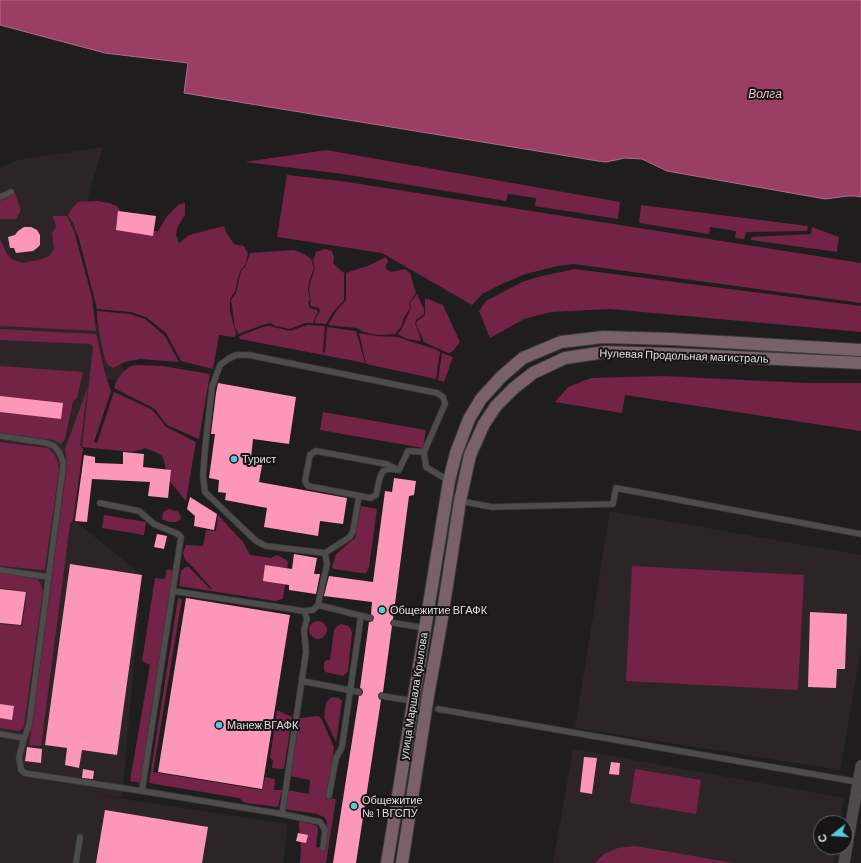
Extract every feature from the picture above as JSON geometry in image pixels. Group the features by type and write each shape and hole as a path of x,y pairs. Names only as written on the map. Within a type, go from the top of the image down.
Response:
{"main road":[{"name":"Нулевая Продольная магистраль","path":"502,376 524,358 561,342 603,337 671,339 861,350"},
{"name":"Нулевая Продольная магистраль","path":"484,424 496,406 514,388 533,373 565,358 605,352 861,363"},
{"name":"улица Маршала Крылова","path":"387,863 450,481 456,453 469,419 482,399 502,376"},
{"name":"улица Маршала Крылова","path":"402,863 428,696 442,624 460,501 470,455 484,424"},
{"path":"426,626 432,615 439,617 442,624"}],"street":[{"path":"844,863 861,766"}],"lane":[{"path":"0,197 11,192"},
{"path":"359,496 353,531 350,537 325,553 266,546 256,541 205,492 203,476 212,387 220,365 236,355 249,355 437,393 443,397 445,404 424,452 426,467 450,481"},
{"path":"0,436 47,443 54,446 61,457 63,468 29,724 19,757 21,770 25,773 282,814 320,822 326,830 323,848"},
{"path":"316,451 386,464 398,470 389,469 383,471 376,495 371,498 308,486 305,482 310,455 312,452 316,451"},
{"path":"398,470 408,451 424,452"},
{"path":"460,501 492,507 613,504 616,488 861,534"},
{"path":"100,504 139,511 154,524 178,534 181,540 142,791"},
{"path":"174,591 303,611 313,610 318,605 326,564 325,553"},
{"path":"0,570 49,577"},
{"path":"318,605 370,618"},
{"path":"282,814 306,652 304,630 307,619 303,611"},
{"path":"329,796 336,758 342,747 361,616"},
{"path":"394,623 426,626"},
{"path":"302,681 359,692"},
{"path":"382,696 413,702"},
{"path":"438,710 858,782"},
{"path":"0,734 24,738"},
{"path":"76,863 80,837"}],"shaded area":[{"path":"103,147 66,270 130,380 90,379 75,521 142,575 122,798 91,794 288,824 283,863 0,863 0,168 18,160"},
{"path":"326,150 620,202 618,219 535,206 536,198 508,194 506,201 343,174 245,162"},
{"path":"287,175 341,181 861,263 861,303 574,264 557,266 526,274 482,294 472,305 382,253 277,237"},
{"path":"15,193 21,210 16,219 0,219 0,201"},
{"path":"98,201 117,206 124,217 146,231 158,231 167,216 178,205 185,203 185,215 178,226 176,235 179,243 189,235 224,226 227,234 234,244 244,246 248,254 245,265 240,271 235,291 230,299 230,311 236,334 234,337 219,335 213,369 181,361 166,333 146,317 131,312 97,309 79,239 73,223 68,215 78,202"},
{"path":"641,205 808,226 807,231 746,232 744,239 735,238 736,231 710,227 709,234 639,223"},
{"path":"53,216 67,216 74,231 92,297 96,331 0,326 0,239 7,254 13,260 23,263 49,256 54,249 52,233 56,227"},
{"path":"812,227 839,237 837,252 751,240 751,237 811,234"},
{"path":"325,249 332,251 334,258 333,263 344,273 344,300 333,312 326,324 315,323 315,319 320,311 319,308 311,306 309,291 315,268 313,260 316,252"},
{"path":"294,250 311,259 314,268 309,282 308,291 310,300 308,302 310,308 317,310 318,312 314,319 314,323 305,323 290,329 275,326 271,323 238,334 235,327 231,300 236,293 241,271 245,267 250,253"},
{"path":"386,257 388,261 386,269 391,272 405,269 410,273 416,293 409,303 410,308 401,327 395,334 377,335 363,332 357,328 328,325 337,310 346,300 346,273 370,265"},
{"path":"575,269 861,306 861,332 610,309 551,312 524,319 490,338 479,311 486,301 522,282"},
{"path":"417,294 424,309 424,314 416,320 415,324 421,341 407,339 398,334 411,308 410,303"},
{"path":"425,298 443,305 460,342 452,352 448,353 424,342 416,324 417,321 425,315"},
{"path":"97,311 130,314 145,319 165,336 179,362 140,359 125,362 113,368 108,365 105,360 100,337"},
{"path":"307,325 325,326 323,352 325,353 327,327 356,331 365,363 240,339 239,336 269,326 290,331"},
{"path":"0,329 96,334 105,373 111,391 94,442 97,443 114,392 151,409 166,427 196,442 186,501 168,479 163,457 158,453 145,448 133,452 82,447 93,347 90,344 0,340"},
{"path":"359,333 376,336 398,337 435,349 440,352 436,379 366,364"},
{"path":"442,353 453,357 444,382 438,380"},
{"path":"135,365 162,366 210,374 199,439 169,426 155,409 114,388 122,373 129,367"},
{"path":"0,366 83,372 77,398 73,401 65,439 61,444 53,440 0,433"},
{"path":"664,376 805,383 861,383 861,431 625,395 622,413 555,402 568,387 591,378"},
{"path":"88,386 80,445 83,449 73,519 70,524 41,746 29,745 67,464 65,449"},
{"path":"323,412 426,430 423,448 320,430"},
{"path":"0,442 48,448 54,454 58,462 59,471 45,569 0,566"},
{"path":"361,506 377,509 369,567 366,573 334,569 332,567 336,554 355,538"},
{"path":"169,509 179,512 181,519 176,522 168,522 162,519 163,512"},
{"path":"610,511 861,555 861,649 840,770 575,728"},
{"path":"104,515 146,522 144,535 102,528"},
{"path":"218,515 243,542 250,555 271,558 277,555 288,561 283,599 275,601 179,586 181,571 185,567 189,567 210,589 212,589 185,560 183,553 186,545 203,546 206,530 216,531"},
{"path":"632,566 804,575 798,690 626,681"},
{"path":"167,569 174,571 141,783 130,781 150,665 142,661 155,578 165,579"},
{"path":"0,572 36,577 43,591 24,726 19,731 0,728 0,624 22,626 27,592 0,588"},
{"path":"178,598 182,599 153,772 262,790 265,777 275,779 274,790 282,790 278,807 245,803 239,798 149,783"},
{"path":"318,621 324,624 327,630 324,636 318,639 312,636 309,630 312,624"},
{"path":"341,624 348,626 352,633 348,671 343,676 325,672 324,669 324,662 330,660 334,630"},
{"path":"330,698 339,698 342,701 336,742 324,717 326,703"},
{"path":"277,710 292,717 284,769 272,768 273,760 270,758"},
{"path":"318,716 321,718 334,747 327,798 336,799 326,863 300,863 300,821 317,826 316,847 324,848 327,821 324,817 317,814 285,809 288,790 309,794 310,780 290,776 300,718"},
{"path":"573,749 844,798 841,815 813,815 813,855 834,855 833,863 553,863"},
{"path":"635,769 701,780 696,814 630,803"},
{"path":"634,846 734,863 595,863 604,854 618,848"}],"water":[{"name":"Волга","path":"0,0 861,0 861,197 848,196 825,199 667,171 642,159 625,158 606,162 598,161 184,93 188,63 105,53 0,25"}],"building":[{"path":"118,211 156,216 153,236 116,230"},
{"path":"24,227 31,227 37,230 40,235 40,245 33,251 16,253 14,248 10,248 8,237 15,235"},
{"name":"Турист","path":"218,383 296,397 289,444 253,439 251,458 263,460 259,482 347,498 343,524 320,521 318,536 264,527 267,508 225,500 226,493 218,492 219,480 209,478 215,434 211,434"},
{"path":"0,396 63,403 61,419 0,412"},
{"path":"123,452 144,454 143,467 171,470 168,498 148,496 150,482 92,479 87,522 75,521 84,455 95,457 95,463 123,464"},
{"name":"Общежитие ВГАФК","path":"394,478 416,481 414,495 409,496 393,619 390,623 392,626 383,692 379,693 378,696 381,700 356,863 333,863 359,696 362,695 363,692 360,688 369,622 373,621 374,617 371,614 372,602 324,596 329,576 373,582 385,491 392,492"},
{"path":"190,497 217,514 214,530 194,526 195,516 187,509"},
{"path":"157,534 167,536 164,549 154,547"},
{"path":"294,554 317,558 314,574 320,574 316,594 289,590 289,585 263,581 265,565 292,569"},
{"path":"70,564 142,575 117,755 82,750 79,768 65,765 67,748 45,745"},
{"path":"0,589 26,592 21,625 0,623"},
{"name":"Манеж ВГАФК","path":"186,598 290,615 262,789 158,772"},
{"path":"810,612 847,614 845,669 837,669 836,688 808,687"},
{"path":"0,704 14,706 12,720 0,718"},
{"path":"27,747 42,749 41,763 25,761"},
{"path":"584,757 597,758 592,794 580,792"},
{"path":"611,762 620,763 619,775 609,774"},
{"path":"83,769 94,771 93,779 82,778"},
{"path":"105,810 208,827 202,863 96,863"},
{"path":"298,833 308,835 306,843 296,841"}],"place":[{"name":"Турист","path":"234,459"},
{"name":"Общежитие ВГАФК","path":"382,610"},
{"name":"Манеж ВГАФК","path":"219,725"},
{"name":"Общежитие № 1 ВГСПУ","path":"354,806"}]}
